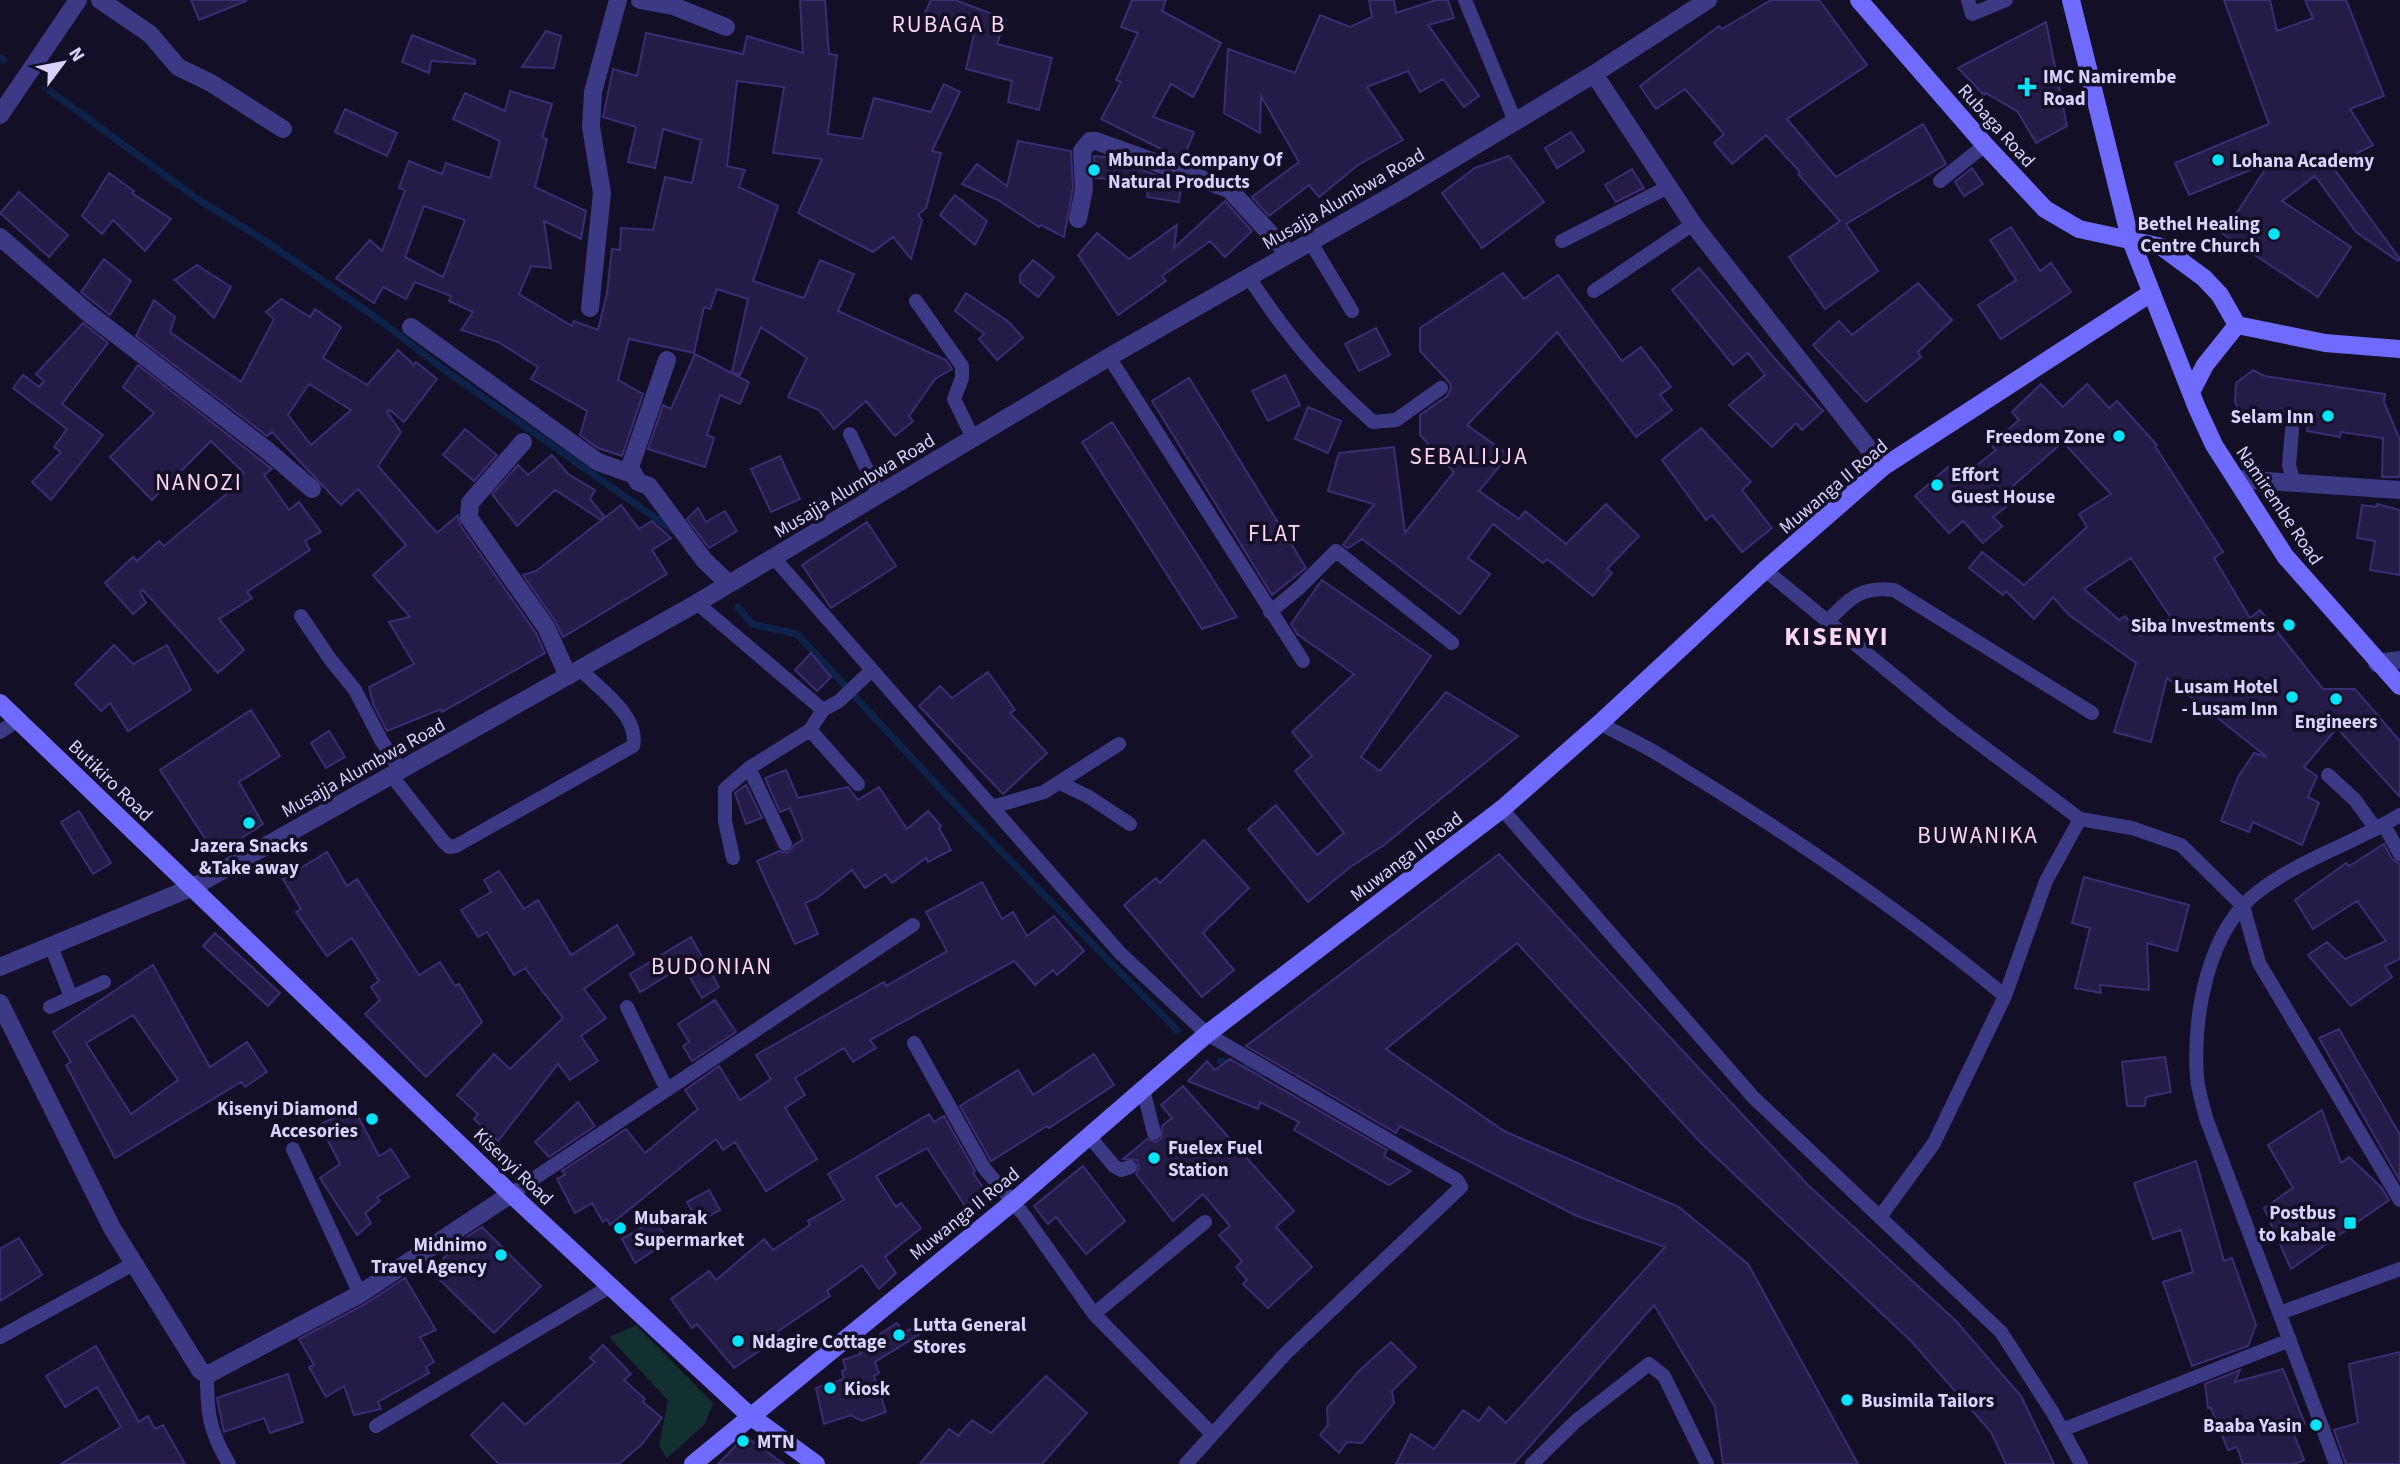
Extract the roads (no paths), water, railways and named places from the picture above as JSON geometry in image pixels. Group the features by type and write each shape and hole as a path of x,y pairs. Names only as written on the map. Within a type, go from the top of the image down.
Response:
{"street":[{"path":"0,116 78,0"},
{"path":"100,0 150,34 178,67 211,83 283,129"},
{"path":"590,308 602,193 591,127 593,92 618,0"},
{"path":"640,0 674,3 726,27"},
{"name":"Musajja Alumbwa Road","path":"0,967 193,887 574,673 1515,121 1709,0"},
{"name":"Rubaga Road","path":"1864,3 1984,145 2045,209 2079,229 2162,247 2185,261 2220,295 2237,325"},
{"name":"Namirembe Road","path":"2074,3 2130,238 2214,445 2285,556 2400,687"},
{"path":"1594,74 1693,224 1883,467"},
{"path":"1078,219 1084,189 1082,151 1090,141 1096,141 1229,189 1288,253"},
{"path":"0,237 88,313 268,451 312,489"},
{"name":"Muwanga II Road","path":"693,1464 711,1456 749,1415 1013,1202 1207,1034 1502,808 1883,467 2151,293"},
{"path":"2191,392 2200,371 2237,325 2325,343 2400,349"},
{"path":"411,327 598,461 632,474"},
{"path":"667,360 630,467 638,482 649,486 704,560 729,584"},
{"path":"523,442 470,503 469,518 546,627 574,673"},
{"path":"2235,479 2400,490"},
{"path":"2377,663 2400,660"},
{"name":"Butikiro Road","path":"0,704 193,887"},
{"name":"Kisenyi Road","path":"193,887 508,1195 611,1286 749,1415 816,1464"},
{"path":"0,1003 112,1228 200,1370 207,1375 360,1294 508,1195"}],"lane":[{"path":"1465,0 1515,121"},
{"path":"1968,0 1972,14 2006,0"},
{"path":"1940,181 1984,145"},
{"path":"1562,241 1668,187"},
{"path":"1594,291 1693,224"},
{"path":"1310,241 1352,311"},
{"path":"1248,276 1289,338 1331,384 1373,422 1396,420 1441,388"},
{"path":"916,301 962,366 962,378 954,399 974,438"},
{"path":"1109,357 1303,661"},
{"path":"2292,429 2289,465 2294,484"},
{"path":"850,434 879,495"},
{"path":"1270,612 1336,551 1342,553 1452,643"},
{"path":"774,558 867,675 992,807 1120,953 1207,1034 1457,1180 1461,1188 1286,1354 1186,1464"},
{"path":"1765,570 1950,721 2080,819 2132,828 2181,845 2243,906 2259,963 2400,1200"},
{"path":"1828,621 1848,600 1872,588 1894,590 2092,713"},
{"path":"697,603 824,710"},
{"path":"301,617 355,690 396,773 449,847 456,846 633,746 635,735 632,723 574,673"},
{"path":"733,858 725,821 725,789 749,768 810,730 824,710 839,701 867,675"},
{"path":"0,732 18,720"},
{"path":"1600,723 1658,753 1838,867 2006,996"},
{"path":"810,730 858,784"},
{"path":"992,807 1044,792 1119,744"},
{"path":"749,768 785,844"},
{"path":"2328,775 2380,827 2400,853"},
{"path":"1060,783 1090,797 1130,824"},
{"path":"1502,808 1754,1097 2001,1332 2081,1464"},
{"path":"2336,1464 2206,1118 2197,1079 2198,1028 2206,984 2221,940 2243,906 2275,880 2400,815"},
{"path":"1880,1217 1934,1143 2006,996 2046,881 2080,819"},
{"path":"508,1195 913,925"},
{"path":"51,946 71,997"},
{"path":"50,1007 104,982"},
{"path":"627,1007 667,1090"},
{"path":"914,1043 925,1058 970,1147 1094,1314 1212,1434"},
{"path":"1143,1089 1154,1133"},
{"path":"1089,1136 1114,1166 1121,1170 1130,1167"},
{"path":"293,1149 360,1294"},
{"path":"1094,1314 1205,1222"},
{"path":"0,1336 135,1264"},
{"path":"2280,1313 2400,1269"},
{"path":"376,1426 611,1286"},
{"path":"2062,1430 2290,1340"},
{"path":"1532,1464 1576,1422 1648,1364 1664,1376 1707,1464"},
{"path":"207,1375 207,1410 213,1438 229,1464"}],"waterway":[{"path":"0,58 4,60"},
{"path":"46,88 199,200 264,240 378,319 446,371 674,531"},
{"path":"738,607 752,624 797,634 950,799 1177,1030"},
{"path":"1220,1061 1265,1073"}],"place":[{"name":"IMC Namirembe Road","path":"2027,87"},
{"name":"Lohana Academy","path":"2218,160"},
{"name":"Mbunda Company Of Natural Products","path":"1094,170"},
{"name":"Bethel Healing Centre Church","path":"2274,234"},
{"name":"Selam Inn","path":"2328,416"},
{"name":"Freedom Zone","path":"2119,436"},
{"name":"Effort Guest House","path":"1937,485"},
{"name":"Siba Investments","path":"2289,625"},
{"name":"Lusam Hotel - Lusam Inn","path":"2292,697"},
{"name":"Engineers","path":"2336,699"},
{"name":"Jazera Snacks &Take away","path":"249,823"},
{"name":"Kisenyi Diamond Accesories","path":"372,1119"},
{"name":"Fuelex Fuel Station","path":"1154,1158"},
{"name":"Postbus to kabale","path":"2350,1223"},
{"name":"Mubarak Supermarket","path":"620,1228"},
{"name":"Midnimo Travel Agency","path":"501,1255"},
{"name":"Lutta General Stores","path":"899,1335"},
{"name":"Ndagire Cottage","path":"738,1341"},
{"name":"Kiosk","path":"830,1388"},
{"name":"Busimila Tailors","path":"1847,1400"},
{"name":"Baaba Yasin","path":"2316,1425"},
{"name":"MTN","path":"743,1441"}],"district":[{"name":"RUBAGA B","path":"949,24"},
{"name":"SEBALIJJA","path":"1469,456"},
{"name":"NANOZI","path":"199,482"},
{"name":"FLAT","path":"1275,533"},
{"name":"KISENYI","path":"1837,636"},
{"name":"BUWANIKA","path":"1978,835"},
{"name":"BUDONIAN","path":"712,966"}]}
